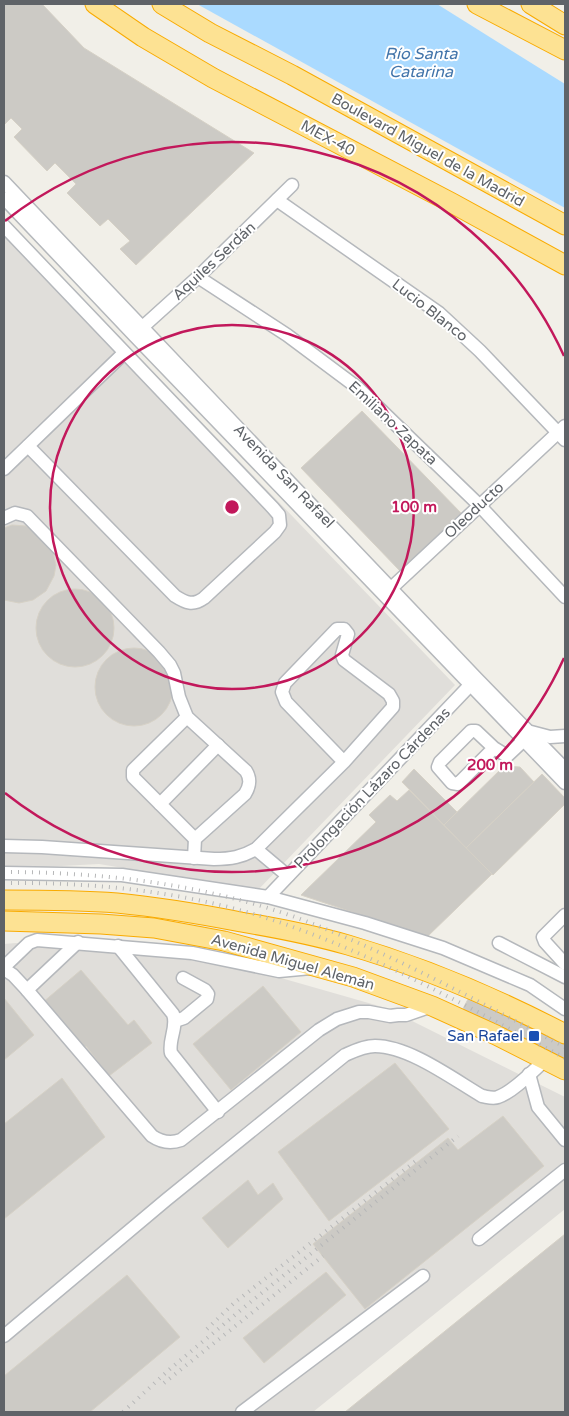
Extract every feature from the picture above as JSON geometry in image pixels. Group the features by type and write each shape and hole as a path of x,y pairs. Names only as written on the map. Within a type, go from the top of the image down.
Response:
{"highway":[{"name":"MEX-40","path":"96,4 143,37 214,78 452,203 565,265"},
{"name":"Boulevard Miguel de la Madrid","path":"162,4 565,225"},
{"path":"477,4 565,50"},
{"path":"531,4 563,25"},
{"name":"Avenida Miguel Alemán","path":"4,900 51,900 119,904 213,916 280,929 347,945 399,961 465,987 560,1030"},
{"name":"Avenida Miguel Alemán","path":"4,921 101,924 154,928 224,941 354,977 432,1006 496,1035 565,1070"}],"street":[{"name":"Avenida San Rafael","path":"4,182 138,331"},
{"name":"Aquiles Serdán","path":"138,331 198,277 292,185"},
{"name":"Avenida San Rafael","path":"4,198 138,331 553,763 565,783"},
{"name":"Lucio Blanco","path":"277,200 439,313 563,433"},
{"path":"4,226 276,512 280,525 275,532 204,598 194,604 189,604 175,596 28,446"},
{"name":"Emiliano Zapata","path":"198,277 287,335 358,388 479,506 565,597"},
{"path":"4,469 124,353"},
{"name":"Oleoducto","path":"387,592 479,506 563,433"},
{"path":"4,518 15,513 27,516 160,652 174,673 179,696 187,716 249,777 249,788 245,794 195,839 194,858"},
{"path":"4,846 229,859 243,857 256,849 344,762 393,707 393,700 388,694 344,660 342,655 348,634 344,629 337,629 285,682 282,692 286,702 344,762"},
{"name":"Prolongación Lázaro Cárdenas","path":"268,897 474,682"},
{"path":"187,716 133,770 133,777 195,839"},
{"path":"494,748 458,784 452,783 438,765 471,730 507,756 527,736 565,736"},
{"path":"553,763 565,743"},
{"path":"160,804 218,745"},
{"name":"Avenida San Rafael","path":"553,763 565,769"},
{"path":"256,849 288,876"},
{"path":"4,873 122,875 268,897 365,923 443,948 523,981 565,1009"},
{"path":"565,916 543,937 545,942 565,964"},
{"path":"320,967 279,971 199,954 78,942 34,940 4,968 27,990 152,1136 158,1140 169,1142 181,1140 319,1030 337,1019 363,1011 390,1016 406,1015 432,1006"},
{"path":"27,990 78,942"},
{"path":"499,944 565,977"},
{"path":"118,946 171,1011 175,1021 170,1048 171,1053 218,1112"},
{"path":"175,1021 184,1018 207,999 208,994 205,990 183,978"},
{"path":"4,1336 166,1200 345,1055 373,1046 392,1048 414,1056 482,1096 491,1098 501,1096 545,1060"},
{"path":"529,1074 538,1107 565,1140"},
{"path":"479,1239 565,1170"},
{"path":"242,1412 423,1276"}],"shaded area":[{"path":"4,217 455,685 258,890 99,864 4,869"},
{"path":"16,943 201,955 386,1008 565,1097 565,1209 313,1412 4,1412 4,944"}],"water":[{"name":"Río Santa Catarina","path":"197,4 437,4 565,84 565,208"}],"building":[{"path":"4,4 42,4 84,48 254,153 136,265 120,249 130,241 108,219 100,226 67,193 76,184 55,163 47,171 14,137 22,129 11,118 4,125"},
{"path":"362,411 461,513 400,571 301,468"},
{"path":"12,525 26,526 37,531 52,547 56,565 54,576 46,591 33,600 19,603 4,600 4,528"},
{"path":"75,589 90,592 107,606 111,613 114,628 111,643 97,660 90,664 75,667 60,664 43,650 39,643 36,628 39,613 53,596 60,592"},
{"path":"134,648 149,651 161,660 170,672 173,687 170,702 161,714 149,723 134,726 119,723 107,714 98,702 95,687 98,672 107,660 119,651"},
{"path":"504,766 520,767 534,782 466,848 444,825"},
{"path":"414,769 457,812 444,825 402,782"},
{"path":"542,774 565,798 565,804 493,875 466,848"},
{"path":"409,790 492,874 427,937 301,895 376,822 369,815 390,795 397,801"},
{"path":"81,970 128,1025 134,1020 152,1043 109,1076 86,1046 81,1051 42,1003"},
{"path":"476,984 565,1031 565,1076 457,1020"},
{"path":"263,986 301,1032 231,1090 193,1044"},
{"path":"4,998 34,1035 4,1060"},
{"path":"395,1063 449,1129 329,1221 278,1152"},
{"path":"62,1078 105,1137 4,1219 4,1124"},
{"path":"503,1116 544,1166 365,1309 313,1244 448,1138 458,1150"},
{"path":"248,1180 258,1195 273,1183 283,1199 228,1248 202,1218"},
{"path":"565,1234 565,1412 345,1412"},
{"path":"326,1272 346,1295 264,1363 243,1338"},
{"path":"127,1275 180,1337 90,1412 4,1412 4,1376"}],"railway":[{"path":"4,872 78,874 151,882 188,888 260,906 295,917 399,961 565,1047"},
{"path":"4,883 77,885 150,892 187,898 258,915 363,955 465,1005 565,1058"},
{"path":"123,1412 171,1368 253,1300 458,1136"},
{"path":"207,1329 234,1303 417,1160"},
{"path":"164,1383 323,1256"}],"place":[{"name":"San Rafael","path":"534,1036"}]}
